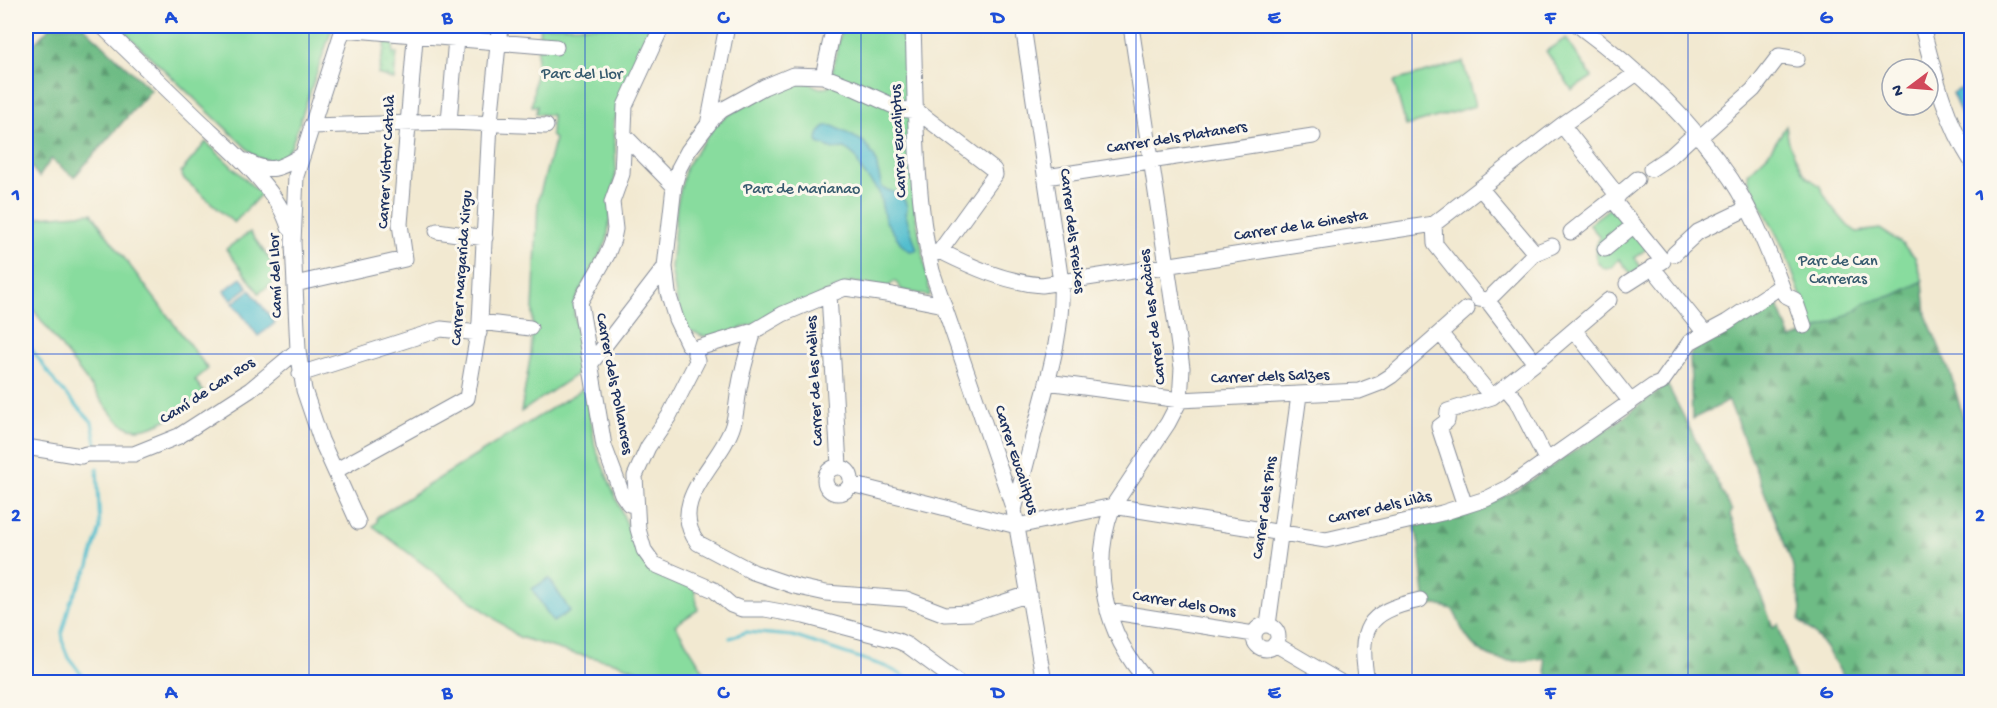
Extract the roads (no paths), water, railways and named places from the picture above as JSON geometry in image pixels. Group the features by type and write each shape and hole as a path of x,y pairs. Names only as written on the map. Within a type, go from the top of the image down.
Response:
{"street":[{"path":"102,26 236,155 280,204 293,243"},
{"name":"Carrer Margarida Xirgu","path":"335,471 467,398 480,327 490,122 500,26"},
{"name":"Carrer dels Pollancres","path":"636,505 629,504 621,494 604,446 592,362 580,302 607,255 613,239 615,229 612,202 622,174 625,106 662,26"},
{"path":"708,125 727,26"},
{"path":"823,76 834,26"},
{"name":"Carrer Eucaliptus","path":"913,26 921,208 934,253"},
{"name":"Carrer dels Freixes","path":"1014,510 1061,324 1061,282 1023,26"},
{"name":"Carrer de les Acàcies","path":"1131,26 1182,368 1180,400 1168,423 1108,517 1102,561 1108,611 1114,630 1132,663 1148,682"},
{"path":"1580,26 1637,72 1697,135 1730,178 1748,208 1768,250 1785,295 1795,300 1804,326"},
{"path":"1922,26 1943,102 1971,162"},
{"path":"344,27 456,32 498,42 556,47"},
{"name":"Camí del Llor","path":"344,27 301,156 294,189 293,243 300,374 313,421 358,522"},
{"name":"Carrer Víctor Català","path":"295,284 405,259 400,224 416,30"},
{"path":"449,122 456,32"},
{"path":"1651,169 1754,90 1779,56 1797,59"},
{"name":"Carrer de la Ginesta","path":"934,253 980,270 1042,285 1434,224 1562,125 1637,72"},
{"path":"934,253 995,175 995,171 917,111 900,109 870,94 823,76 793,75 722,110 688,151 674,186 665,267 676,319 694,349 697,361 669,416 648,447 635,476 636,505 638,529 644,550 654,564 714,590 731,605 742,609 765,609 804,616 898,641 907,645 957,682"},
{"path":"311,126 449,122 546,126"},
{"path":"1562,125 1634,225 1663,261 1705,333"},
{"path":"623,134 674,186"},
{"name":"Carrer dels Plataners","path":"1046,177 1313,136"},
{"path":"236,155 266,170 281,167 301,156"},
{"path":"1571,232 1596,210 1616,198 1637,178"},
{"path":"1481,189 1535,253"},
{"path":"1628,284 1663,261 1698,232 1748,208"},
{"path":"1434,224 1435,244 1479,299 1486,300 1538,361"},
{"path":"1605,249 1634,225"},
{"path":"437,231 485,238"},
{"path":"1493,295 1535,253 1552,246"},
{"name":"Carrer Eucalitpus","path":"934,253 944,305 1014,510 1044,682"},
{"path":"592,362 665,267"},
{"name":"Carrer dels Lilàs","path":"851,484 1017,526 1113,506 1326,540 1442,513 1486,499 1508,488 1653,386 1661,383 1690,342 1727,322 1781,286"},
{"path":"694,349 754,331 783,314 850,287 944,305"},
{"name":"Carrer de les Mèlies","path":"829,294 839,466"},
{"path":"1465,506 1439,430 1440,426 1447,422 1448,411 1492,397 1506,388 1609,300"},
{"name":"Carrer dels Salzes","path":"1047,382 1180,400 1346,393 1371,387 1391,376 1467,309"},
{"path":"300,374 441,328 530,328"},
{"path":"1574,330 1631,402"},
{"path":"754,331 741,376 736,412 729,436 724,447 695,487 689,506 692,535 699,543 753,572 794,586 826,593 906,599 945,614 971,613 1029,594"},
{"path":"1440,333 1492,397"},
{"name":"Camí de Can Ros","path":"26,447 81,456 86,454 134,454 179,436 250,390 297,350"},
{"path":"1506,388 1516,400 1547,461"},
{"name":"Carrer dels Pins","path":"1268,625 1299,395"},
{"path":"839,466 849,472 851,484 847,490 839,493 828,488 825,476 831,469 839,466"},
{"path":"1367,682 1362,646 1368,629 1379,616 1392,608 1420,600"},
{"name":"Carrer dels Oms","path":"1108,611 1254,634"},
{"path":"1268,625 1277,633 1275,644 1268,648 1261,648 1255,642 1254,634 1257,628 1268,625"},
{"path":"1275,644 1340,682"}],"water":[{"path":"1971,84 1972,132 1969,133 1952,93"},
{"path":"826,126 833,126 864,142 875,158 882,188 896,193 905,201 906,216 917,250 910,251 902,245 885,220 879,192 861,170 855,156 845,148 833,149 818,143 819,133"},
{"path":"241,278 248,287 231,300 224,291"},
{"path":"250,290 275,323 258,336 233,303"},
{"path":"549,578 570,611 553,622 532,589"}],"waterway":[{"path":"26,341 57,385 92,422 96,443"},
{"path":"84,678 67,655 62,632 70,603 89,566 100,528 97,468"},
{"path":"730,638 746,632 793,636 887,667 915,682"}],"park label":[{"name":"Parc del Llor","path":"582,75"},
{"name":"Parc de Marianao","path":"802,190"},
{"name":"Parc de Can Carreras","path":"1838,271"}]}
